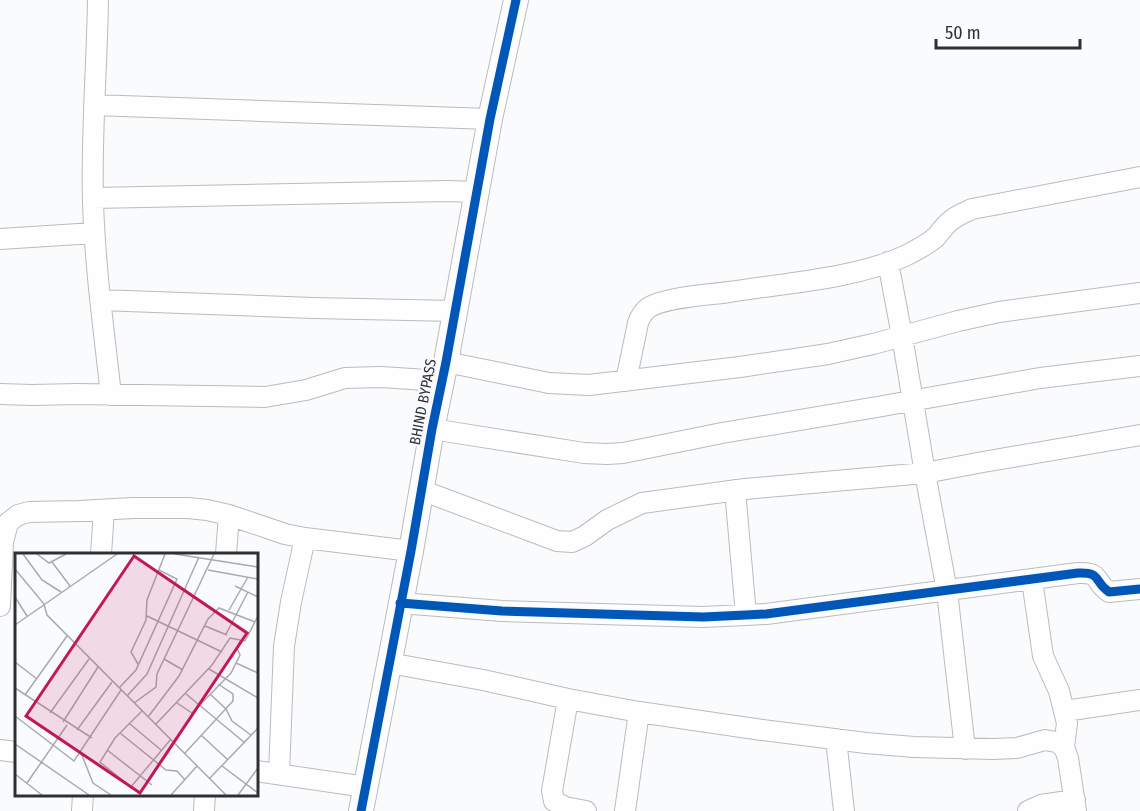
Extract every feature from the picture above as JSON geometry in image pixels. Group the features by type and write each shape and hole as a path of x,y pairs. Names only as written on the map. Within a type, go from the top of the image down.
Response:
{"street":[{"path":"98,0 94,105 94,233 111,395"},
{"name":"BHIND BYPASS","path":"361,811 490,119 516,0"},
{"path":"94,105 490,119"},
{"path":"626,381 641,315 660,303 835,276 866,269 921,248 935,238 957,215 972,209 1140,177"},
{"path":"93,198 477,192"},
{"path":"0,239 94,233"},
{"path":"888,262 946,591 965,749"},
{"path":"1,395 265,397 306,390 345,378 444,372 589,386 828,354 999,312 1140,293"},
{"path":"100,300 455,311"},
{"path":"432,429 584,453 607,454 1040,378 1140,366"},
{"path":"422,490 558,541 572,542 585,536 607,520 642,503 735,490 925,473 1140,435"},
{"path":"735,490 746,615"},
{"path":"0,606 3,542 8,524 18,514 29,512 188,508 229,515 285,534 305,538 411,551"},
{"path":"101,553 104,510"},
{"path":"226,553 229,515"},
{"path":"279,774 284,646 305,538"},
{"path":"400,603 502,611 703,617 766,614 1089,573 1096,576 1101,587 1109,592 1140,589"},
{"path":"1028,811 1041,805 1075,805 1068,758 1064,747 1067,723 1065,711 1059,691 1043,656 1032,580"},
{"path":"389,663 639,712 836,739 914,747 965,749 1017,748 1045,740 1056,742 1064,747"},
{"path":"568,699 552,791 554,801 565,807 586,811"},
{"path":"1065,711 1140,700"},
{"path":"625,811 639,712"},
{"path":"836,739 844,811"},
{"path":"0,750 15,752"},
{"path":"258,771 366,787"},
{"path":"82,811 83,796"},
{"path":"204,811 205,796"}],"cycle path":[{"path":"361,811 490,119 516,0"},
{"path":"400,603 502,611 703,617 766,614 1078,573 1091,574 1109,592 1140,589"}]}
